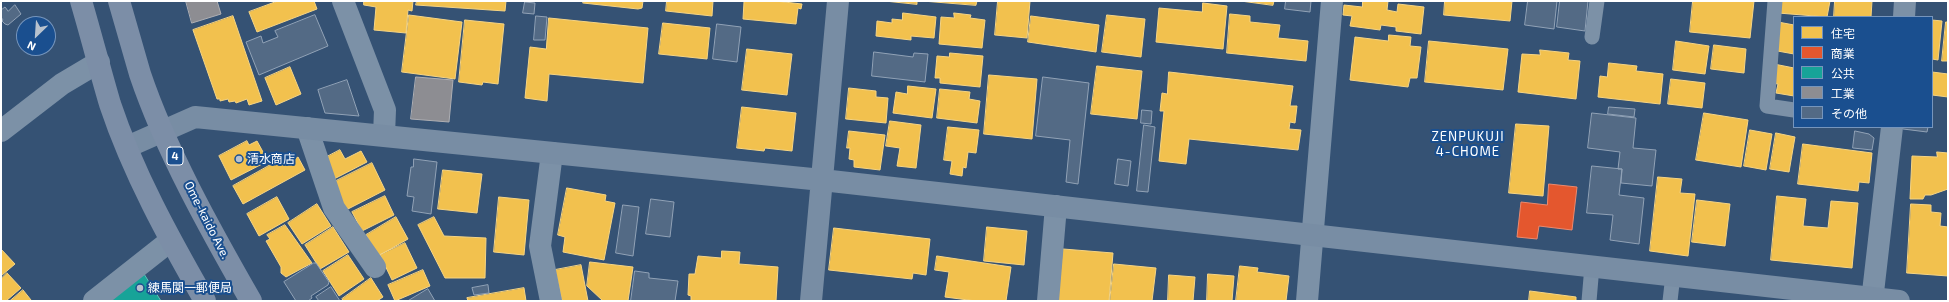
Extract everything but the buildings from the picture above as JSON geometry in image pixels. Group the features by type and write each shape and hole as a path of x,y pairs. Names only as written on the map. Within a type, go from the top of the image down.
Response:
{"main road":[{"path":"81,1 111,104 127,146 170,241 205,301"},
{"name":"Ome-kaido Ave.","path":"119,1 141,75 163,130 214,236 251,301"}],"street":[{"path":"343,1 385,110 384,136"},
{"path":"811,301 838,1"},
{"path":"1307,301 1332,1"},
{"path":"1904,16 1905,1"},
{"path":"1,131 62,84 99,62"},
{"path":"127,146 195,117 822,180 1673,275 1873,300 1899,301"},
{"path":"307,128 334,208 375,267"},
{"path":"1873,300 1892,128"},
{"path":"551,301 540,246 552,153"},
{"path":"1048,301 1056,206"},
{"path":"94,301 170,241"}],"lane":[{"path":"1592,37 1597,1"},
{"path":"1775,1 1767,106 1793,110"},
{"path":"1588,301 1592,266"},
{"path":"1670,301 1673,275"}],"place":[{"name":"清水商店","path":"239,159"},
{"name":"練馬関一郵便局","path":"140,288"}],"district":[{"name":"ZENPUKUJI 4-CHOME","path":"1468,144"}]}
